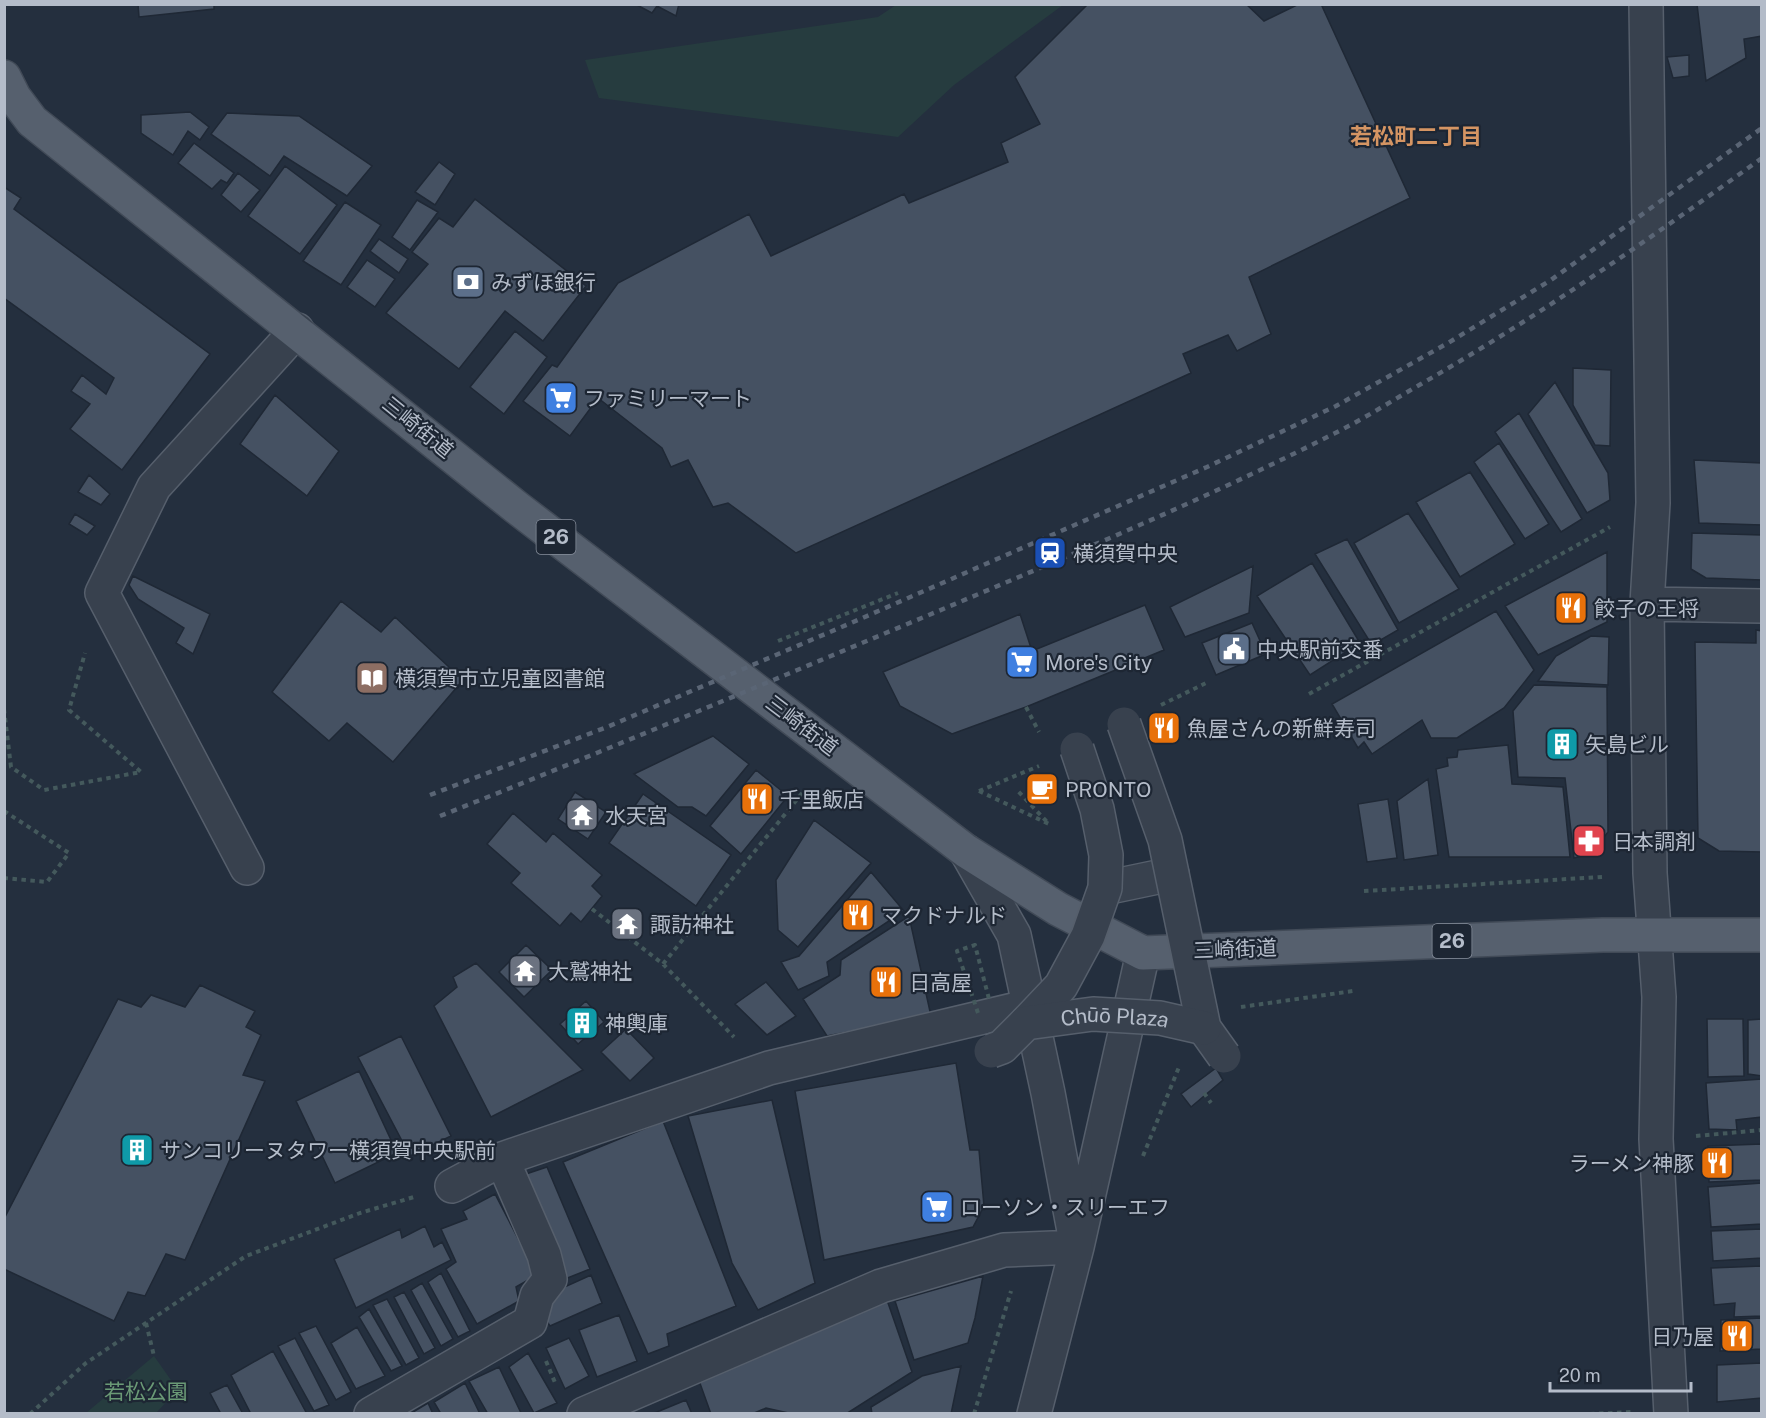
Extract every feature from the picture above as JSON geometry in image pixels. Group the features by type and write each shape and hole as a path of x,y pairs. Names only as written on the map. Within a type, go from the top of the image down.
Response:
{"main road":[{"name":"三崎街道","path":"4,77 14,97 32,120 516,507 966,851 1058,909 1143,953 1603,935 1761,935"}],"street":[{"path":"1646,4 1653,503 1647,604 1650,873 1659,997 1656,1139 1671,1413"},
{"path":"246,868 102,593 154,487 297,330"},
{"path":"1647,604 1761,606"},
{"name":"Chūō Plaza","path":"1138,717 1204,1028 1224,1056"},
{"name":"Chūō Plaza","path":"991,1051 1002,1047 1028,1014 1061,986 1088,936 1105,888 1106,855 1097,809 1077,749"},
{"path":"966,851 1014,935 1028,1014 1077,1247"},
{"path":"1105,888 1172,874"},
{"path":"1034,1413 1077,1247 1143,953"},
{"path":"452,1186 502,1159 769,1068 1028,1014"},
{"name":"Chūō Plaza","path":"1028,1014 1094,1014 1160,1018 1204,1028"},
{"path":"371,1413 530,1322 537,1296 550,1279 544,1256 502,1159"},
{"path":"584,1413 881,1286 1004,1250 1077,1247"}],"path":[{"path":"1309,694 1653,503"},
{"path":"4,709 11,767 44,790 141,772 69,710 102,593"},
{"path":"778,641 898,593"},
{"path":"1138,717 1208,682"},
{"path":"1016,789 1049,824 979,791 1042,764"},
{"path":"663,964 803,792"},
{"path":"4,811 69,853 47,882 4,878"},
{"path":"1364,891 1602,877"},
{"path":"592,909 663,964 729,1032"},
{"path":"989,999 975,945 957,951 991,1051"},
{"path":"1143,1156 1182,1061 1204,1028 1238,1007 1353,991"},
{"path":"1656,1139 1761,1130"},
{"path":"30,1413 86,1363 246,1256 360,1213 452,1186"},
{"path":"974,1413 1015,1278 1004,1250"},
{"path":"530,1322 559,1393"},
{"path":"146,1323 154,1356"},
{"path":"1590,1413 1632,1412"}],"green space":[{"path":"896,5 1063,5 954,85 898,137 599,98 585,60 878,17"},
{"name":"若松公園","path":"154,1356 178,1390 156,1413 86,1413"}],"building":[{"path":"138,4 214,4 214,9 139,17"},
{"path":"635,4 679,4 676,16 657,6 652,13"},
{"path":"1088,4 1246,4 1264,21 1299,4 1321,4 1410,198 1249,277 1271,334 1237,351 1228,335 1183,354 1191,373 796,553 728,503 713,507 688,460 671,467 662,448 598,398 570,436 523,401 552,365 557,367 618,283 749,214 771,256 904,194 909,203 1008,162 1001,143 1040,124 1015,77"},
{"path":"1697,4 1762,4 1762,36 1744,39 1746,58 1706,81"},
{"path":"1689,55 1689,76 1673,78 1667,57"},
{"path":"190,112 209,127 200,140 188,131 173,155 141,133 141,115"},
{"path":"227,113 299,116 372,166 347,196 284,156 270,176 211,134"},
{"path":"194,143 234,173 227,183 221,180 212,189 178,163"},
{"path":"439,162 455,174 435,205 415,192"},
{"path":"285,166 337,205 300,254 248,216"},
{"path":"238,173 260,190 241,212 221,195"},
{"path":"4,187 21,198 14,209 210,354 122,470 70,429 90,404 71,391 82,375 106,394 114,378 4,298"},
{"path":"475,199 586,286 543,341 505,311 459,369 386,313 428,264 412,252 439,218 453,227"},
{"path":"417,200 438,212 410,250 392,237"},
{"path":"345,202 381,225 341,285 303,261"},
{"path":"379,239 408,259 399,273 370,251"},
{"path":"367,260 395,279 375,307 347,287"},
{"path":"515,331 547,357 504,414 470,387"},
{"path":"1573,368 1611,370 1610,446 1595,445 1573,405"},
{"path":"1555,382 1608,473 1610,500 1587,513 1528,414"},
{"path":"275,395 339,451 307,496 240,444"},
{"path":"1519,413 1582,519 1561,532 1495,432"},
{"path":"1499,443 1549,524 1525,539 1474,462"},
{"path":"1694,460 1762,463 1762,525 1699,523"},
{"path":"1470,472 1515,544 1460,577 1416,502"},
{"path":"89,475 110,494 101,505 78,492"},
{"path":"1408,513 1459,589 1399,623 1354,543"},
{"path":"75,514 95,526 87,535 69,524"},
{"path":"1692,533 1762,535 1762,580 1706,578 1691,569"},
{"path":"1347,539 1398,630 1372,645 1315,554"},
{"path":"1607,552 1607,622 1538,655 1505,606"},
{"path":"1312,563 1360,643 1310,675 1257,596"},
{"path":"1253,566 1249,613 1185,637 1170,607"},
{"path":"133,576 210,614 193,654 176,643 184,628 138,599 129,585"},
{"path":"341,601 381,632 395,617 463,680 393,762 347,723 329,741 272,692"},
{"name":"More's City","path":"1145,605 1164,650 1026,707 952,734 900,706 883,672 1020,614 1032,651"},
{"path":"1496,611 1534,670 1504,708 1457,738 1431,738 1422,720 1372,754 1364,742 1358,748 1332,704"},
{"name":"中央駅前交番","path":"1252,623 1266,654 1216,675 1202,643"},
{"path":"1756,630 1762,631 1762,852 1719,851 1698,838 1695,642 1756,643"},
{"path":"1591,636 1609,637 1608,685 1538,681 1556,656"},
{"name":"矢島ビル","path":"1534,685 1607,687 1608,832 1592,853 1574,858 1565,778 1518,777 1513,711"},
{"path":"713,736 749,764 706,816 692,807 678,807 634,774"},
{"path":"1508,745 1512,784 1563,787 1570,857 1449,857 1436,769 1448,766 1447,758 1457,757 1458,750"},
{"path":"756,770 788,796 741,854 710,826"},
{"path":"1428,779 1438,855 1404,860 1397,801"},
{"name":"水天宮","path":"575,792 606,812 588,839 558,819"},
{"path":"643,794 731,855 696,906 609,843"},
{"path":"1388,799 1397,858 1367,862 1358,804"},
{"name":"諏訪神社","path":"513,813 546,842 553,833 602,875 592,886 602,896 581,922 571,913 560,926 511,883 520,873 487,844"},
{"path":"814,820 871,863 798,947 778,930 776,880"},
{"path":"871,872 904,911 827,962 829,976 798,990 781,962 799,956"},
{"path":"909,916 931,1016 827,1036 803,999 840,975 841,960"},
{"name":"大鷲神社","path":"526,945 552,970 524,997 499,972"},
{"path":"476,963 583,1070 491,1117 434,1006 457,987 453,977"},
{"path":"766,982 796,1016 767,1035 735,1004"},
{"name":"サンコリーヌタワー横須賀中央駅前","path":"200,985 255,1011 246,1027 261,1035 243,1075 265,1081 185,1260 166,1254 145,1296 128,1292 114,1321 4,1269 4,1219 118,999 141,1007 151,995 185,1007"},
{"name":"神輿庫","path":"586,1001 604,1022 578,1044 560,1024"},
{"path":"1707,1019 1743,1019 1744,1076 1708,1077"},
{"path":"1762,1019 1762,1076 1748,1074 1748,1020"},
{"path":"626,1029 654,1058 630,1081 601,1052"},
{"path":"401,1036 451,1136 410,1156 358,1057"},
{"path":"956,1063 970,1150 979,1150 984,1206 973,1227 824,1260 795,1091"},
{"path":"1216,1068 1223,1080 1191,1107 1181,1094"},
{"path":"359,1071 397,1153 335,1183 296,1101"},
{"path":"1762,1079 1762,1117 1736,1120 1737,1130 1709,1129 1706,1083"},
{"path":"772,1100 815,1283 758,1310 732,1263 688,1116"},
{"path":"663,1121 736,1306 667,1334 669,1346 648,1354 563,1162"},
{"path":"1762,1144 1762,1180 1709,1182 1708,1146"},
{"path":"547,1167 590,1269 565,1279 520,1176"},
{"path":"1762,1183 1762,1224 1711,1227 1708,1187"},
{"path":"495,1194 537,1275 516,1287 519,1301 477,1324 446,1269 456,1262 441,1229 467,1219 463,1211"},
{"path":"425,1226 434,1247 442,1242 451,1260 356,1308 334,1259 400,1229 402,1238"},
{"path":"1762,1229 1762,1258 1713,1261 1711,1231"},
{"path":"1762,1266 1762,1316 1734,1317 1735,1303 1714,1305 1711,1268"},
{"path":"441,1273 470,1331 458,1337 428,1282"},
{"path":"591,1275 602,1303 550,1326 542,1314 560,1289"},
{"path":"983,1276 968,1343 914,1360 895,1301"},
{"path":"422,1283 453,1339 441,1346 411,1290"},
{"path":"404,1292 435,1348 424,1354 394,1297"},
{"path":"387,1299 419,1358 406,1365 373,1305"},
{"path":"887,1300 912,1372 846,1414 793,1414 766,1408 752,1414 711,1414 697,1375"},
{"path":"369,1309 402,1366 391,1371 359,1317"},
{"path":"619,1315 637,1361 597,1377 579,1330"},
{"path":"1762,1318 1762,1349 1720,1351 1721,1320"},
{"path":"316,1326 351,1392 336,1400 299,1333"},
{"path":"357,1327 385,1376 356,1389 331,1343"},
{"path":"295,1338 329,1405 314,1411 278,1346"},
{"path":"569,1338 589,1376 565,1389 546,1348"},
{"path":"273,1351 307,1414 251,1414 231,1375"},
{"path":"528,1353 557,1403 534,1413 509,1367"},
{"path":"1762,1363 1762,1398 1717,1402 1717,1365"},
{"path":"961,1366 951,1414 872,1414 871,1407 922,1376"},
{"path":"499,1367 521,1414 488,1414 469,1381"},
{"path":"465,1383 480,1414 441,1414 434,1402"},
{"path":"227,1385 243,1414 221,1414 210,1393"},
{"path":"686,1400 692,1414 652,1414"},
{"path":"428,1403 433,1414 414,1414 413,1412"}],"railway":[{"path":"430,795 607,727 851,623 1207,467 1336,406 1448,343 1551,280 1762,128"},
{"path":"440,816 689,715 1039,568 1293,454 1363,418 1551,304 1762,158"}],"place":[{"name":"みずほ銀行","path":"468,282"},
{"name":"ファミリーマート","path":"561,398"},
{"name":"横須賀中央","path":"1050,553"},
{"name":"餃子の王将","path":"1571,608"},
{"name":"中央駅前交番","path":"1234,649"},
{"name":"More's City","path":"1022,662"},
{"name":"横須賀市立児童図書館","path":"372,678"},
{"name":"魚屋さんの新鮮寿司","path":"1164,728"},
{"name":"矢島ビル","path":"1562,744"},
{"name":"PRONTO","path":"1042,789"},
{"name":"千里飯店","path":"757,799"},
{"name":"水天宮","path":"582,815"},
{"name":"日本調剤","path":"1589,841"},
{"name":"マクドナルド","path":"858,915"},
{"name":"諏訪神社","path":"627,924"},
{"name":"大鷲神社","path":"525,971"},
{"name":"日高屋","path":"886,982"},
{"name":"神輿庫","path":"582,1023"},
{"name":"サンコリーヌタワー横須賀中央駅前","path":"137,1150"},
{"name":"ラーメン神豚","path":"1717,1163"},
{"name":"ローソン・スリーエフ","path":"937,1207"},
{"name":"日乃屋","path":"1737,1336"}],"district":[{"name":"若松町二丁目","path":"1416,136"}]}
